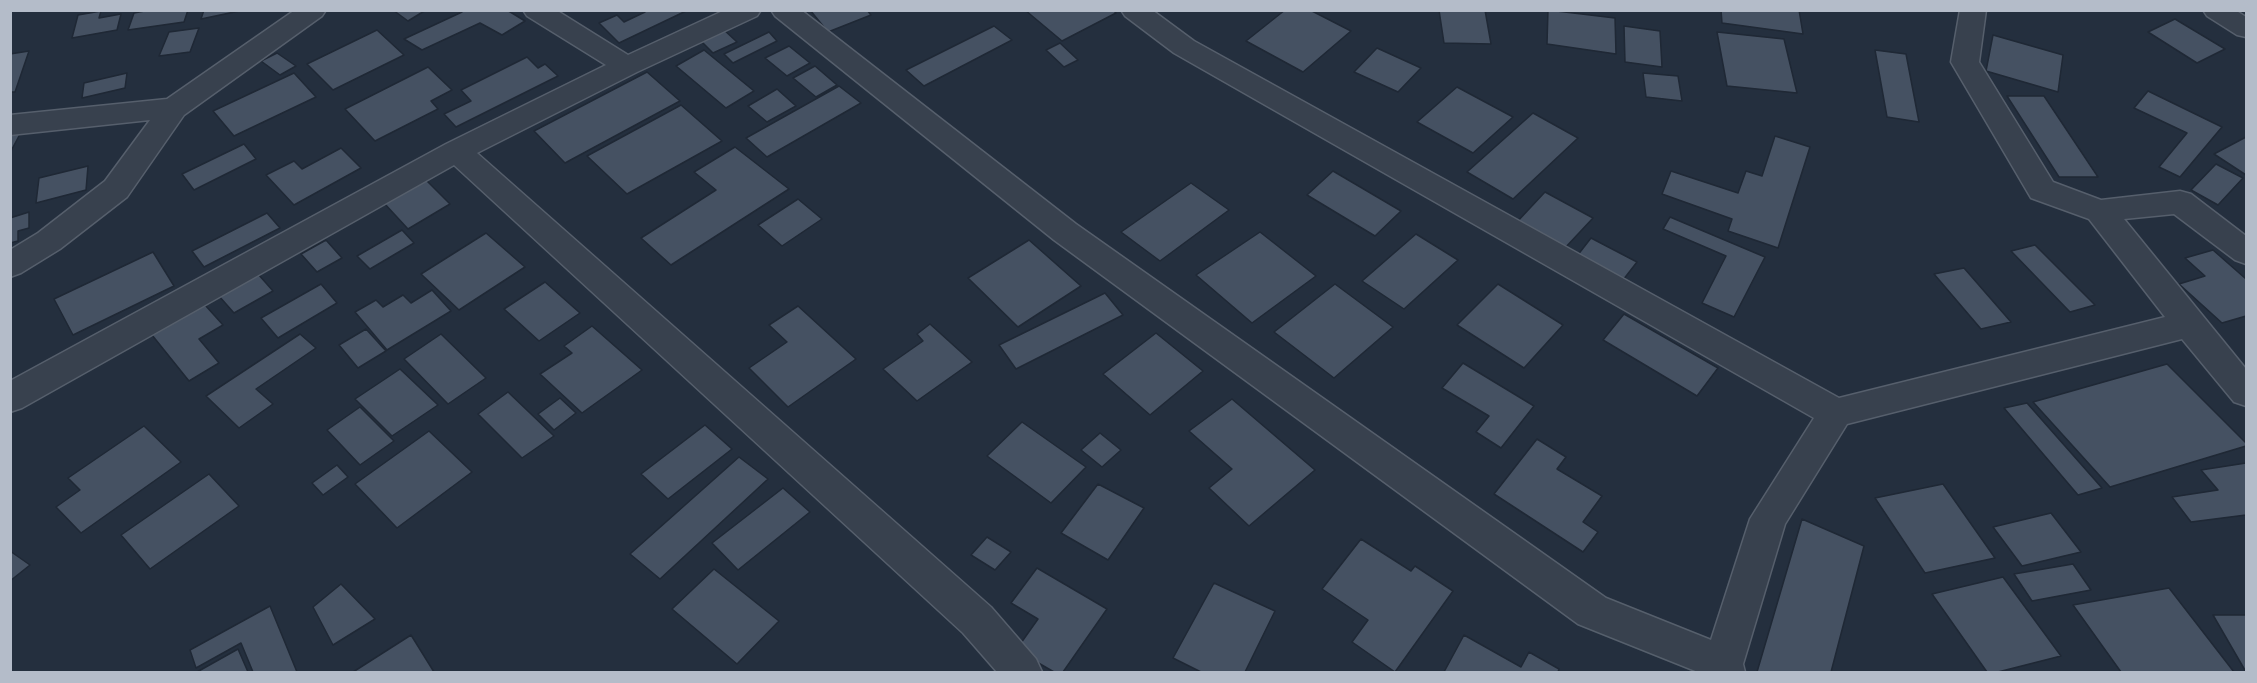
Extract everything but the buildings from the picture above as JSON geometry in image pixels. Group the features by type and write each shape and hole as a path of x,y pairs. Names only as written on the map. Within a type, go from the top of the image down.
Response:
{"street":[{"path":"10,265 50,241 116,189 174,108 314,10"},
{"path":"536,10 627,66"},
{"path":"10,398 456,151 627,66 748,10"},
{"path":"784,10 1065,232 1592,611 1724,668 1768,519 1836,413 2189,324"},
{"path":"1134,10 1184,47 1836,413"},
{"path":"1973,10 1965,62 2042,190 2100,211 2180,202 2247,252"},
{"path":"2216,10 2247,29"},
{"path":"10,125 174,108"},
{"path":"456,151 977,620 1022,672"},
{"path":"2100,211 2189,324 2247,392"}]}
